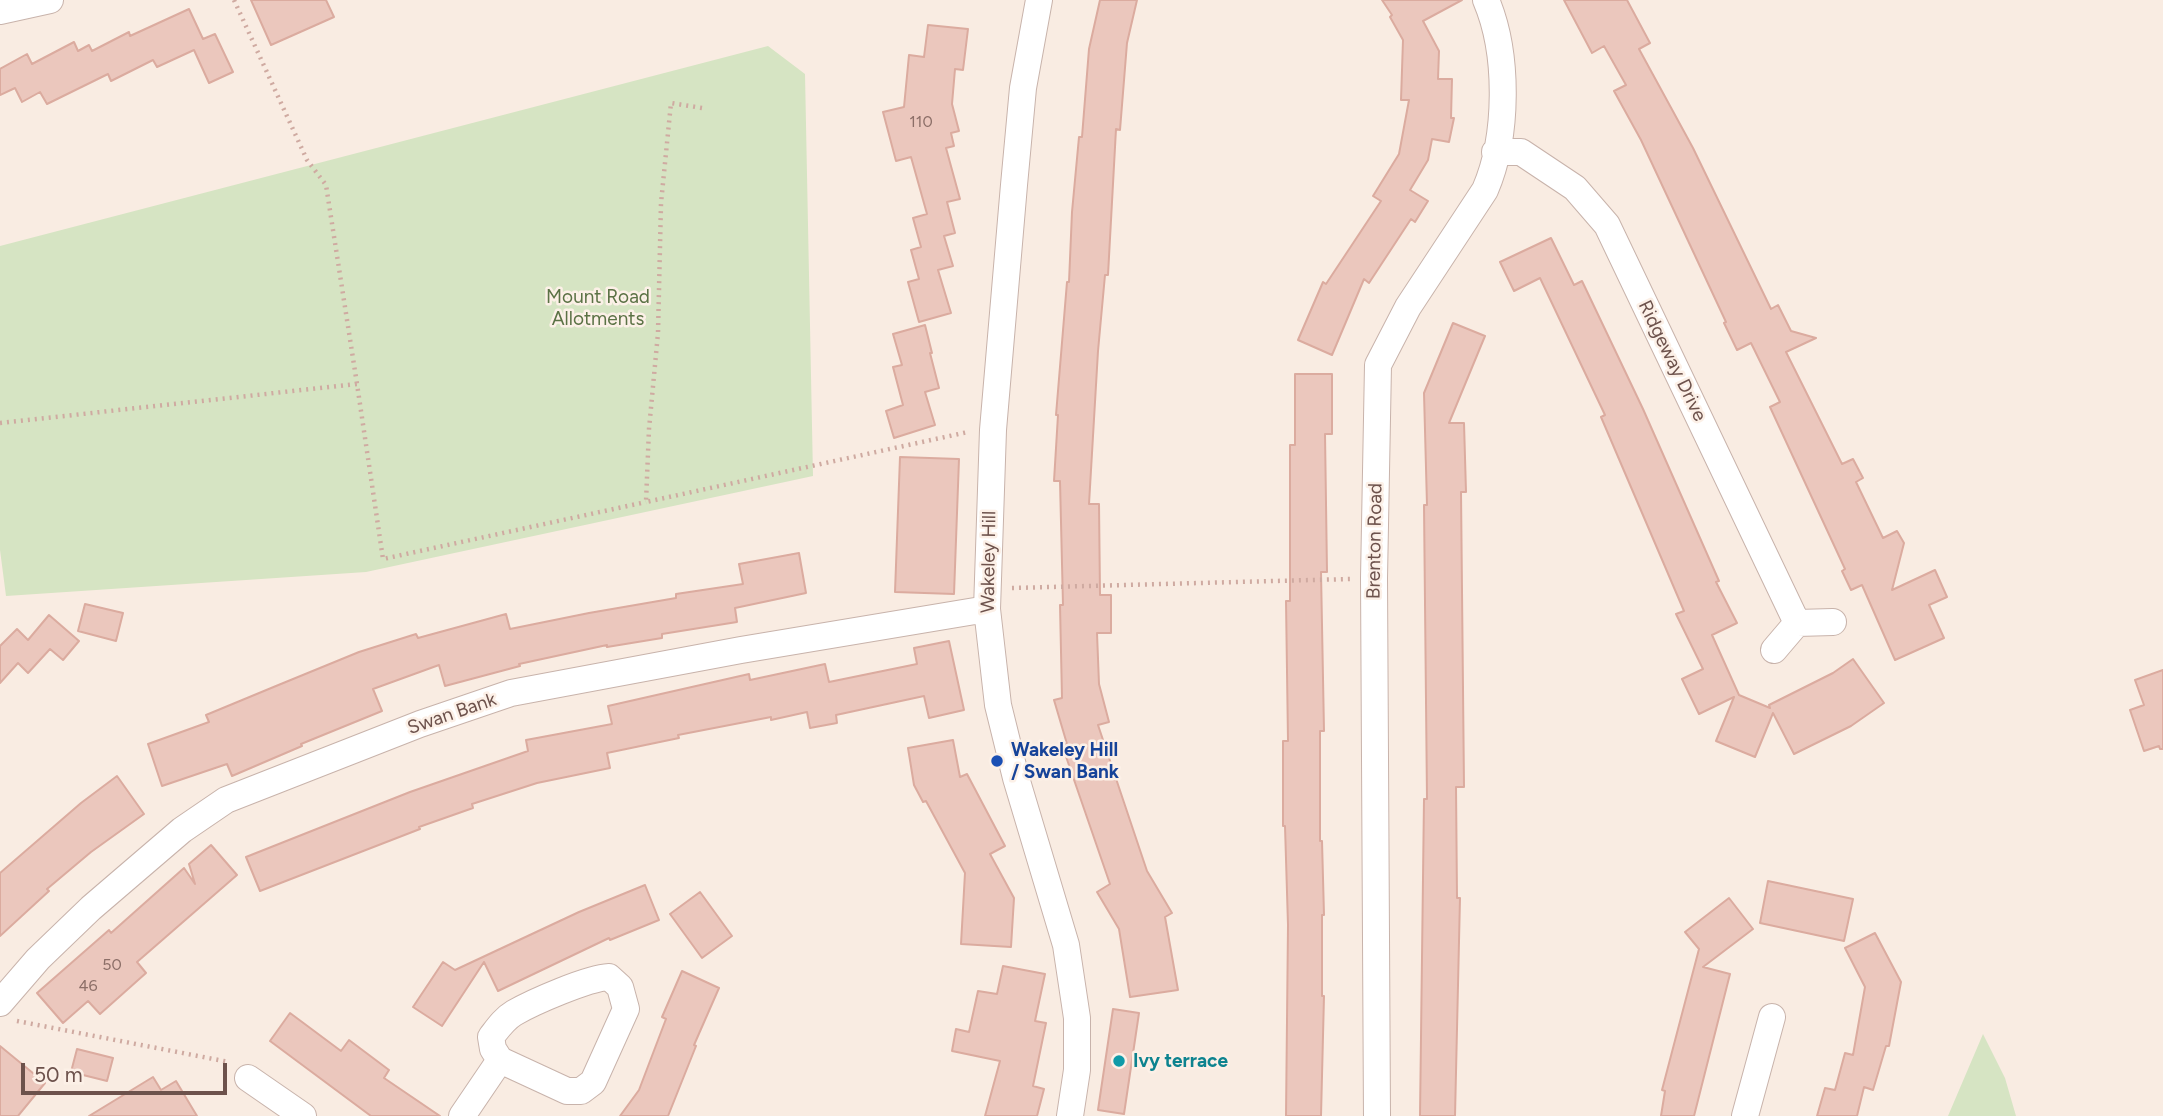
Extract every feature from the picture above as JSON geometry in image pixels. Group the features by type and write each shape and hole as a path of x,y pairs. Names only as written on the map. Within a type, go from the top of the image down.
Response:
{"street":[{"path":"0,12 50,0"},
{"name":"Wakeley Hill","path":"1039,0 1023,88 993,430 987,599 998,705 1016,778 1066,945 1077,1018 1077,1070 1070,1116"},
{"name":"Brenton Road","path":"1377,1116 1374,578 1378,365 1408,307 1485,190 1491,175 1503,116 1501,62 1493,18 1486,0"},
{"name":"Ridgeway Drive","path":"1495,152 1521,152 1575,188 1606,225 1797,623"},
{"name":"Swan Bank","path":"7,1012 38,959 91,908 182,830 226,800 420,724 511,693 741,650 987,599"},
{"path":"1774,650 1797,623 1833,622"},
{"path":"609,977 620,987 626,1009 593,1082 581,1091 567,1091 500,1060 493,1049 491,1037 500,1024 514,1013 594,978 609,977"},
{"path":"1745,1116 1772,1017"},
{"path":"462,1116 500,1060"},
{"path":"248,1078 303,1116"}],"path":[{"path":"234,0 307,160 326,185 383,559 961,433 993,430"},
{"path":"646,502 649,429 658,333 661,203 671,103 702,108"},
{"path":"0,423 357,384"},
{"path":"987,599 1374,578"},
{"path":"7,1012 228,1061 248,1078"}],"green space":[{"name":"Mount Road Allotments","path":"768,46 805,74 813,476 366,572 6,596 0,550 0,246"},
{"path":"1983,1034 2005,1078 2016,1116 1948,1116"}],"building":[{"path":"251,0 326,0 334,17 271,45"},
{"path":"1100,0 1137,0 1127,43 1120,130 1116,129 1108,275 1105,275 1098,351 1089,504 1099,504 1100,595 1111,595 1111,633 1097,633 1099,684 1109,722 1098,725 1147,871 1172,913 1165,917 1178,990 1130,997 1119,929 1097,892 1110,884 1062,745 1067,744 1054,700 1062,698 1060,605 1063,605 1060,481 1054,481 1056,415 1079,137 1082,137 1089,49"},
{"path":"1382,0 1462,0 1423,21 1439,51 1438,79 1452,79 1451,118 1454,118 1449,142 1432,139 1428,160 1410,190 1428,201 1415,222 1411,219 1369,283 1364,279 1332,355 1298,340 1323,282 1326,284 1381,201 1373,196 1399,154 1409,100 1401,100 1403,40"},
{"path":"1564,0 1627,0 1650,43 1639,49 1693,148 1771,309 1778,305 1791,331 1816,338 1786,352 1842,464 1853,459 1863,478 1856,482 1883,538 1897,531 1904,543 1892,590 1935,570 1947,597 1929,605 1944,638 1895,660 1862,585 1851,590 1842,571 1845,569 1770,407 1780,402 1751,343 1737,350 1641,140 1614,91 1626,85 1604,46 1592,53"},
{"path":"189,9 203,39 215,34 233,72 209,83 194,50 157,67 153,60 111,81 108,74 47,104 40,92 22,102 15,88 0,95 0,69 27,54 32,64 74,42 78,51 89,45 92,51 129,32 130,36"},
{"path":"928,25 968,29 963,70 955,69 952,104 959,131 951,133 954,146 946,148 960,199 947,202 955,233 944,236 953,266 938,270 951,313 919,322 908,282 919,279 911,250 921,247 913,218 927,214 911,157 896,161 883,112 904,107 909,55 924,57"},
{"path":"1551,238 1574,285 1582,281 1643,409 1719,581 1716,582 1737,623 1712,635 1739,695 1770,708 1769,705 1833,673 1853,659 1884,703 1851,726 1794,754 1773,713 1755,757 1716,741 1734,697 1699,714 1682,679 1703,669 1676,614 1684,611 1601,417 1605,415 1540,278 1514,291 1500,262"},
{"path":"1453,323 1485,336 1449,423 1464,423 1466,492 1461,492 1464,787 1456,787 1457,898 1460,898 1455,1116 1420,1116 1424,799 1427,799 1424,505 1427,505 1424,393"},
{"path":"925,325 939,388 925,392 935,425 894,438 886,411 903,405 893,367 902,365 893,334"},
{"path":"1295,374 1332,374 1332,434 1325,434 1327,572 1321,572 1324,731 1320,731 1320,841 1324,996 1321,1116 1286,1116 1288,925 1283,826 1283,741 1288,741 1286,601 1290,601 1290,445 1295,445"},
{"path":"900,457 959,459 954,594 895,592"},
{"path":"799,553 806,593 735,608 737,622 662,634 662,638 607,645 519,664 520,666 445,686 439,665 373,689 382,711 232,776 227,764 162,786 148,744 209,722 206,715 276,686 359,652 416,634 418,638 506,614 510,629 676,598 676,594 743,584 739,564"},
{"path":"85,604 123,613 116,641 78,631"},
{"path":"49,615 79,641 63,660 50,649 28,673 18,663 0,683 0,646 17,629 28,640"},
{"path":"949,641 964,710 929,718 924,696 836,715 837,723 810,728 807,712 678,735 679,738 607,753 610,768 537,783 472,804 473,808 260,891 246,857 410,792 528,751 526,740 612,724 608,706 749,674 750,680 825,664 829,682 917,664 914,648"},
{"path":"2163,670 2163,749 2159,746 2144,751 2130,710 2144,705 2135,680"},
{"path":"953,740 960,777 967,774 1005,846 990,854 1014,898 1011,947 961,944 965,873 926,801 923,802 914,785 908,748"},
{"path":"117,776 144,814 91,852 47,889 49,891 0,936 0,873 81,803"},
{"path":"211,845 237,875 137,962 146,973 100,1014 88,1001 63,1023 37,993 109,930 111,933 184,868 195,884 189,864"},
{"path":"1768,881 1853,899 1844,941 1760,923"},
{"path":"645,885 659,920 610,940 609,938 498,991 484,962 442,1026 413,1007 443,962 455,970 579,912"},
{"path":"700,892 732,936 702,958 670,914"},
{"path":"1729,898 1753,929 1703,967 1730,974 1694,1116 1661,1116 1665,1091 1662,1090 1699,949 1685,932"},
{"path":"1875,933 1901,982 1889,1046 1886,1046 1873,1090 1864,1087 1857,1116 1817,1116 1825,1088 1835,1090 1845,1053 1853,1055 1865,987 1845,948"},
{"path":"1003,966 1045,974 1035,1021 1046,1023 1033,1086 1044,1089 1037,1116 985,1116 1000,1061 952,1051 956,1029 969,1032 978,991 997,994"},
{"path":"682,971 719,988 694,1045 696,1046 668,1116 620,1116 639,1090 666,1019 662,1017"},
{"name":"Ivy terrace","path":"1113,1009 1139,1013 1124,1114 1098,1110"},
{"path":"290,1013 341,1051 349,1040 389,1070 384,1078 440,1116 371,1116 270,1041"},
{"path":"0,1046 45,1083 18,1116 0,1116"},
{"path":"77,1049 113,1058 107,1081 71,1072"},
{"path":"153,1077 161,1090 176,1081 197,1116 89,1116"}],"place":[{"name":"Wakeley Hill / Swan Bank","path":"997,761"},
{"name":"Ivy terrace","path":"1119,1061"}]}
